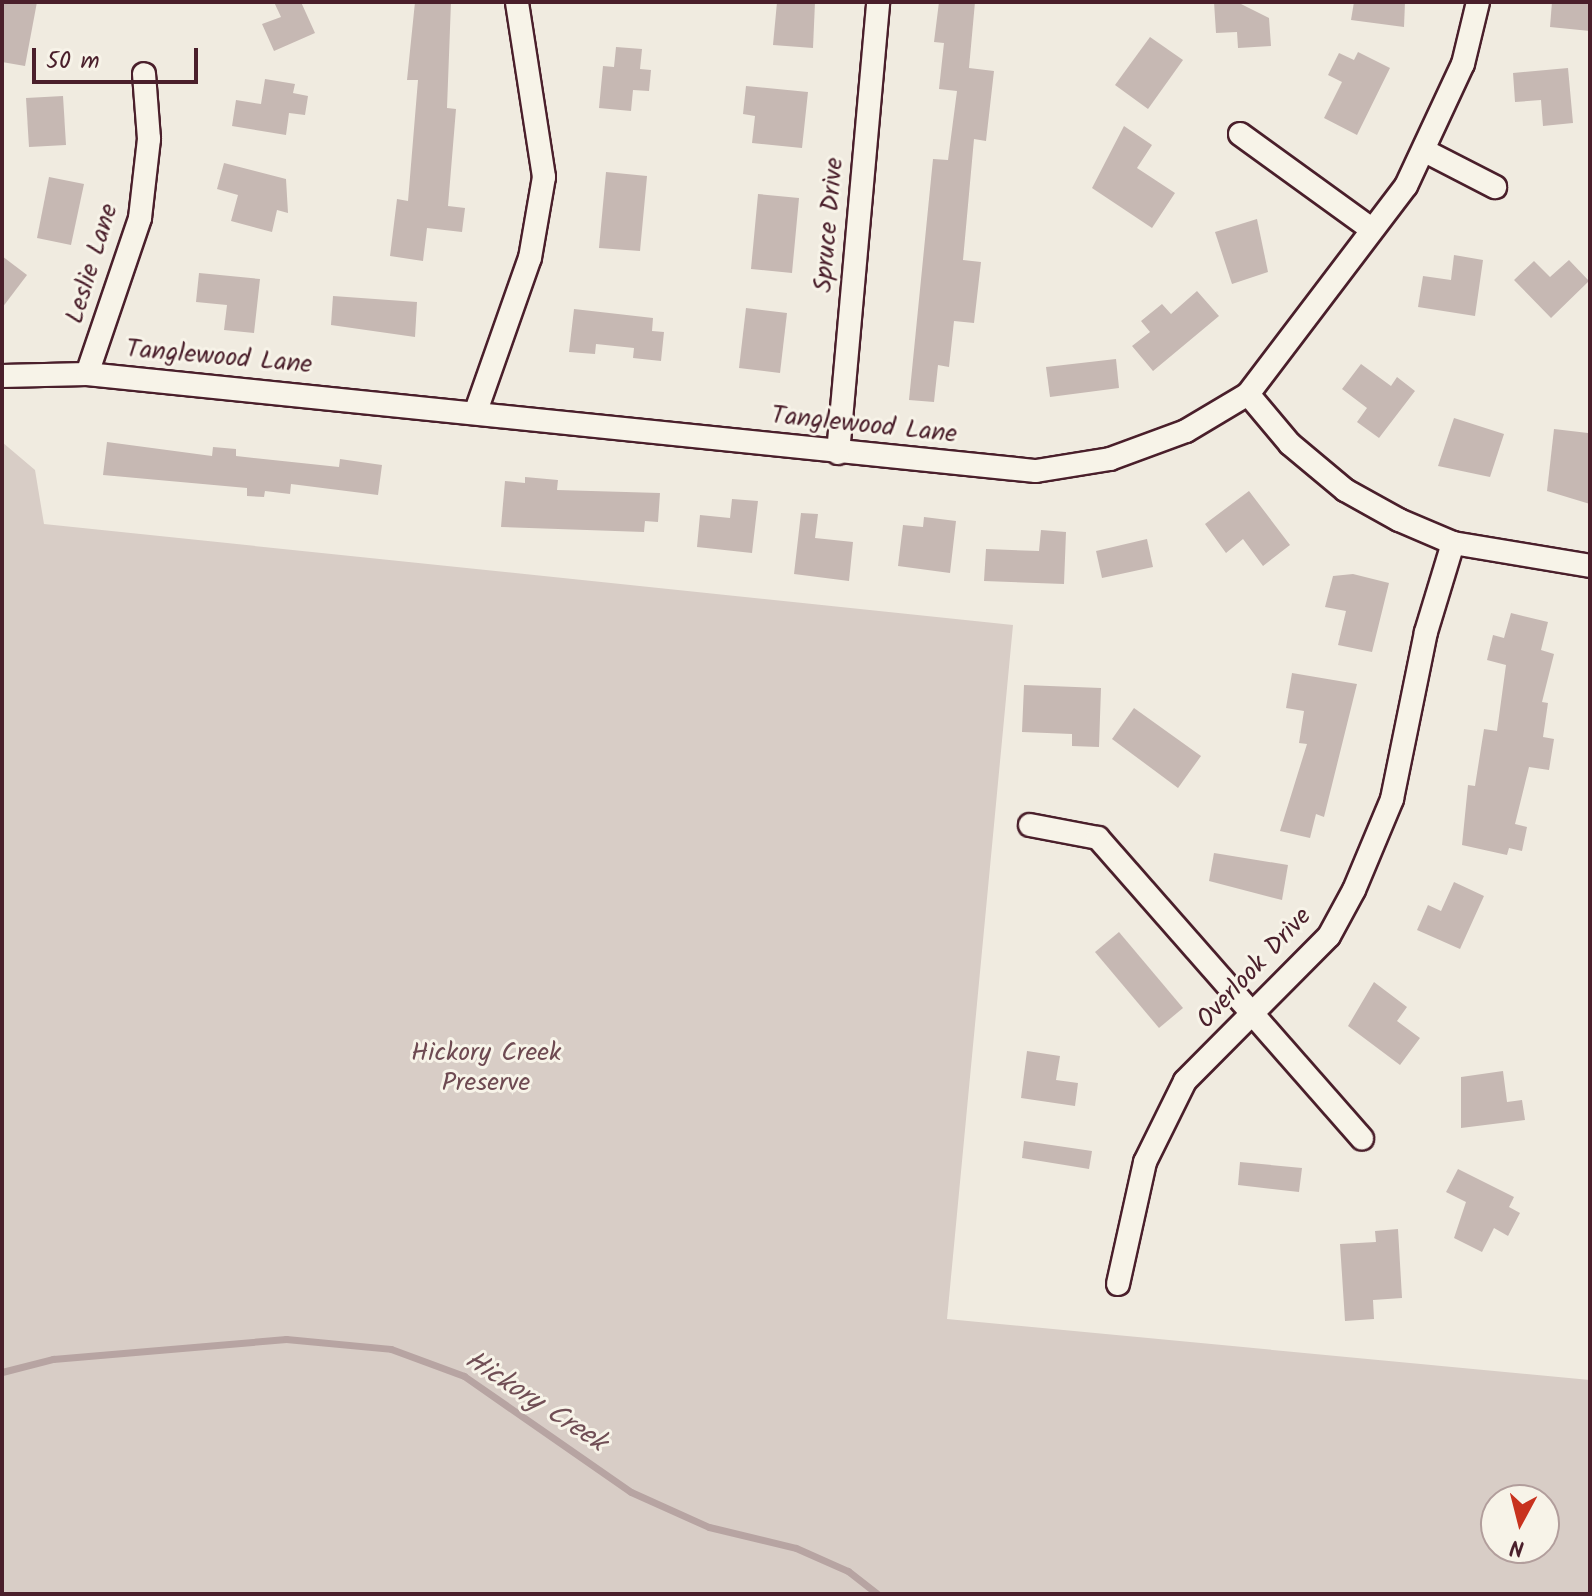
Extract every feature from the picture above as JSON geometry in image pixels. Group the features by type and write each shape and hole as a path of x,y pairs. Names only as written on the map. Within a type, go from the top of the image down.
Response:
{"street":[{"path":"476,411 530,258 544,177 517,2"},
{"name":"Spruce Drive","path":"838,453 878,2"},
{"name":"Tanglewood Lane","path":"2,376 87,374 476,411 838,453 1036,471 1110,459 1186,431 1248,394 1425,151 1463,64 1478,2"},
{"name":"Leslie Lane","path":"87,374 140,218 149,139 144,74"},
{"path":"1240,134 1371,229"},
{"path":"1425,151 1495,187"},
{"path":"1248,394 1290,444 1345,490 1453,543 1590,566"},
{"name":"Overlook Drive","path":"1118,1284 1145,1162 1185,1081 1255,1016 1329,936 1354,890 1392,799 1426,632 1453,543"},
{"path":"1030,825 1098,838 1362,1138"}],"green space":[{"name":"Hickory Creek Preserve","path":"2,442 35,470 44,524 1013,625 947,1319 1590,1380 1590,1594 2,1594"}],"building":[{"path":"2,2 37,2 25,66 2,62"},
{"path":"274,2 301,2 315,33 274,51 262,24 281,17"},
{"path":"415,2 451,2 447,108 456,109 448,206 465,208 462,232 427,228 423,261 390,256 397,199 408,201 418,80 407,80"},
{"path":"777,2 815,2 813,48 773,45"},
{"path":"939,2 975,2 969,68 994,71 986,141 974,139 963,260 981,262 974,323 954,321 949,367 938,365 934,402 909,400 933,159 948,160 957,91 939,89 944,43 934,42"},
{"path":"1214,2 1237,2 1269,18 1271,46 1238,48 1237,32 1216,33"},
{"path":"1354,2 1405,2 1404,27 1351,20"},
{"path":"1552,2 1590,2 1590,31 1550,27"},
{"path":"1150,37 1183,60 1148,109 1115,85"},
{"path":"616,47 642,49 640,69 651,70 649,91 633,90 631,111 599,108 603,66 614,67"},
{"path":"1358,52 1390,68 1357,135 1324,118 1342,82 1328,75 1339,53 1354,60"},
{"path":"1568,68 1573,123 1543,126 1541,100 1515,102 1513,73"},
{"path":"265,79 295,84 293,93 308,96 305,115 289,113 286,135 232,126 236,100 261,104"},
{"path":"746,86 808,92 802,148 752,143 755,116 743,114"},
{"path":"63,96 66,145 29,147 26,98"},
{"path":"1124,126 1152,145 1137,168 1175,193 1152,228 1092,188"},
{"path":"224,163 286,179 288,213 277,210 272,232 231,221 238,195 217,189"},
{"path":"606,172 647,176 640,251 599,248"},
{"path":"49,177 84,184 71,245 37,238"},
{"path":"758,194 799,198 792,273 751,269"},
{"path":"1257,219 1268,272 1232,284 1215,232"},
{"path":"1454,255 1483,260 1475,316 1418,307 1423,276 1451,280"},
{"path":"2,256 27,275 2,308"},
{"path":"1569,260 1589,281 1551,318 1514,280 1534,261 1550,277"},
{"path":"199,273 260,279 254,333 224,330 227,305 196,302"},
{"path":"1197,291 1219,316 1153,371 1132,346 1150,332 1141,321 1162,304 1171,314"},
{"path":"333,296 417,302 415,337 331,325"},
{"path":"746,308 787,313 780,373 739,368"},
{"path":"574,309 653,318 652,331 664,332 661,361 633,358 634,348 596,344 595,354 569,352"},
{"path":"1116,359 1119,388 1050,397 1046,367"},
{"path":"1361,364 1391,386 1397,377 1415,391 1379,438 1357,422 1367,408 1342,389"},
{"path":"1454,418 1504,434 1490,477 1438,466"},
{"path":"1554,429 1588,433 1590,504 1547,491"},
{"path":"107,442 212,456 213,447 236,449 236,456 339,467 340,459 382,465 378,495 291,484 290,494 265,491 264,497 247,496 247,488 103,475"},
{"path":"525,477 558,480 557,490 660,493 658,522 645,521 644,532 501,527 505,481 525,483"},
{"path":"1249,491 1290,545 1263,566 1243,539 1226,553 1205,524"},
{"path":"732,499 758,501 752,553 697,547 700,515 730,518"},
{"path":"801,513 818,514 815,538 853,542 849,581 794,574"},
{"path":"924,517 956,521 950,573 898,566 903,525 923,527"},
{"path":"1041,530 1066,532 1064,584 984,581 986,549 1039,551"},
{"path":"1147,539 1153,567 1102,578 1096,551"},
{"path":"1353,574 1389,583 1372,652 1338,645 1346,611 1325,607 1333,576"},
{"path":"1511,613 1548,622 1541,650 1554,654 1542,702 1548,703 1543,737 1554,739 1549,770 1529,767 1515,824 1527,827 1522,851 1509,848 1507,855 1462,845 1468,785 1475,786 1484,729 1497,731 1506,665 1487,660 1493,635 1504,638"},
{"path":"1292,673 1357,684 1324,817 1316,814 1310,838 1280,831 1307,744 1299,743 1304,711 1286,708"},
{"path":"1024,685 1101,688 1099,747 1072,746 1072,734 1022,732"},
{"path":"1134,708 1201,756 1178,788 1112,739"},
{"path":"1214,853 1288,865 1282,900 1209,881"},
{"path":"1454,882 1484,896 1460,949 1417,930 1428,905 1441,911"},
{"path":"1119,932 1183,1008 1159,1028 1095,952"},
{"path":"1374,982 1407,1007 1397,1021 1420,1038 1400,1065 1348,1026"},
{"path":"1027,1051 1060,1056 1056,1080 1078,1083 1075,1106 1021,1098"},
{"path":"1503,1071 1507,1102 1522,1100 1525,1120 1461,1128 1461,1077"},
{"path":"1024,1141 1092,1151 1089,1169 1022,1158"},
{"path":"1240,1162 1302,1168 1299,1192 1238,1185"},
{"path":"1458,1169 1514,1197 1509,1207 1520,1213 1508,1236 1494,1228 1482,1252 1454,1238 1466,1202 1446,1192"},
{"path":"1398,1229 1402,1298 1373,1300 1374,1319 1345,1321 1340,1244 1376,1242 1375,1231"}],"waterway":[{"name":"Hickory Creek","path":"2,1372 53,1359 286,1339 391,1349 464,1376 631,1492 709,1527 796,1548 848,1571 877,1594"}]}
